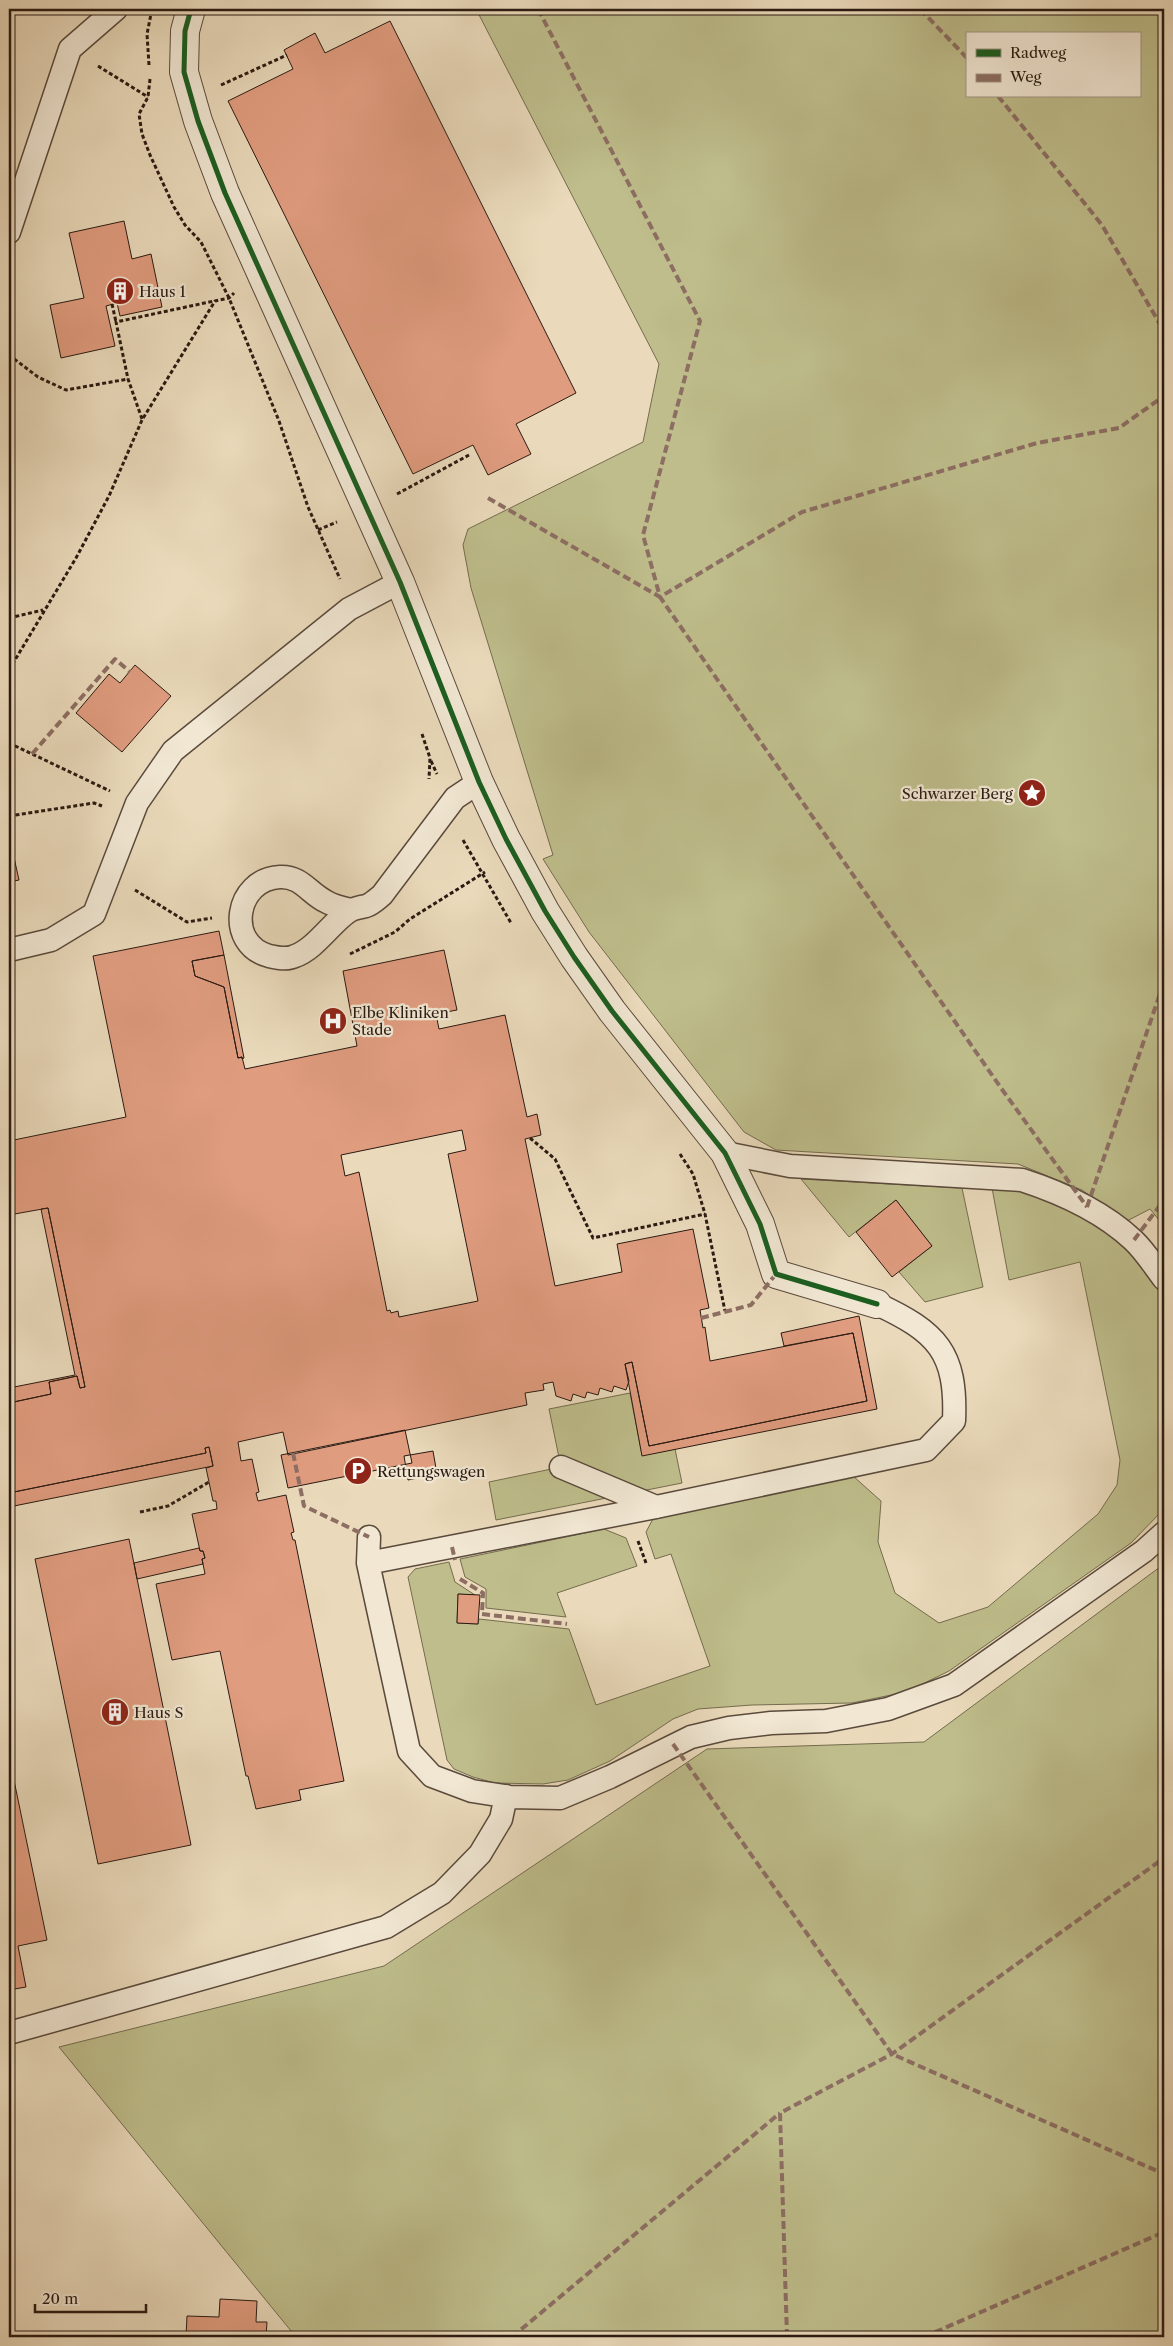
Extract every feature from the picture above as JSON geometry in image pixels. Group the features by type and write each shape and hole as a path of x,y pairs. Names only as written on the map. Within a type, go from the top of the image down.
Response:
{"street":[{"path":"191,9 185,31 184,72 191,98 225,193 400,582 479,782 506,839 541,903 574,957 612,1011 725,1153 760,1224 776,1274 877,1304"}],"lane":[{"path":"9,232 70,49 116,9"},
{"path":"9,950 51,940 94,914 134,811 173,751 349,610 400,582"},
{"path":"351,910 325,901 298,880 280,877 267,879 247,895 242,904 241,930 246,940 261,954 280,959 296,956 331,929 351,910 368,905 382,895 455,798 479,782"},
{"path":"725,1153 790,1166 1022,1180 1055,1191 1087,1207 1114,1225 1134,1240 1164,1279"},
{"path":"368,1562 656,1507 926,1450 944,1434 954,1421 955,1405 951,1372 942,1347 920,1326 877,1304"},
{"path":"561,1467 656,1507"},
{"path":"369,1537 368,1562 410,1751 432,1776 472,1791 506,1796 560,1798 610,1777 691,1737 729,1728 771,1723 826,1721 888,1710 954,1685 1144,1552 1164,1533"},
{"path":"9,2033 386,1927 442,1893 480,1854 501,1819 506,1796"}],"path":[{"path":"70,49 148,97"},
{"path":"191,98 287,55"},
{"path":"116,322 229,298 258,270"},
{"path":"9,670 76,558 109,496 142,420 215,301"},
{"path":"112,304 128,379 142,420"},
{"path":"9,355 38,377 66,390 128,379"},
{"path":"9,618 44,610"},
{"path":"9,743 134,811"},
{"path":"9,816 94,803 134,811"},
{"path":"482,875 516,931"},
{"path":"144,894 187,922"},
{"path":"530,1138 555,1159 593,1238 705,1214"},
{"path":"678,1150 693,1174 705,1214 724,1311"},
{"path":"140,1512 168,1506 209,1482"}],"shaded area":[{"path":"476,9 1164,9 1164,1226 1150,1209 1127,1221 1082,1190 1018,1164 776,1150 744,1132 589,932 543,859 553,855 471,588 463,545 468,529 643,442 659,364"},
{"path":"801,1179 962,1188 983,1287 925,1302 899,1272 932,1246 896,1200 849,1237"},
{"path":"992,1188 1026,1192 1087,1218 1125,1246 1154,1279 1164,1298 1164,1509 1131,1543 949,1671 906,1692 852,1703 752,1705 698,1709 673,1719 610,1761 568,1780 543,1784 495,1783 454,1769 447,1760 408,1577 415,1569 449,1562 455,1582 475,1595 458,1594 457,1623 478,1624 479,1619 569,1629 596,1705 710,1666 671,1554 655,1559 646,1532 654,1517 853,1476 881,1501 878,1542 895,1593 939,1623 988,1607 1098,1514 1117,1485 1120,1460 1080,1262 1009,1280"},
{"path":"630,1393 642,1455 675,1449 682,1483 496,1520 489,1482 561,1467 549,1409"},
{"path":"604,1529 626,1538 637,1566 557,1593 566,1617 486,1608 486,1589 465,1577 460,1559"},
{"path":"1164,1564 1164,2335 1161,2337 296,2337 59,2047 384,1966 707,1749 924,1742"}],"building":[{"path":"390,21 576,393 516,424 531,454 488,475 473,445 413,474 228,101 293,69 284,50 315,33 325,53"},
{"name":"Haus 1","path":"124,221 132,259 151,254 162,307 120,316 117,303 106,306 115,346 61,358 50,305 84,298 69,233"},
{"path":"135,665 171,696 122,752 76,713 109,674 120,683"},
{"path":"9,835 19,880 9,882"},
{"path":"219,931 224,955 192,961 195,976 224,987 238,1058 242,1057 245,1069 357,1046 343,971 444,950 457,1010 436,1014 439,1029 505,1015 527,1117 537,1114 541,1135 525,1139 555,1286 622,1272 617,1244 693,1229 709,1308 700,1310 703,1328 705,1327 710,1361 853,1333 867,1401 649,1446 632,1362 625,1364 629,1381 626,1390 614,1386 612,1392 600,1388 598,1395 587,1392 585,1398 573,1394 571,1401 556,1396 553,1382 543,1384 544,1390 525,1393 527,1405 288,1455 283,1432 238,1442 241,1461 252,1459 259,1492 256,1493 258,1501 286,1495 294,1532 291,1533 293,1540 295,1540 344,1781 299,1790 301,1800 256,1809 248,1776 246,1776 220,1651 172,1660 156,1584 205,1574 202,1559 205,1558 203,1551 200,1551 192,1514 217,1509 216,1501 213,1501 206,1468 213,1466 209,1447 205,1448 206,1453 9,1493 9,1403 51,1394 49,1382 77,1376 80,1388 85,1387 48,1208 9,1215 9,1141 126,1117 93,956","holes":["462,1130 466,1150 448,1154 478,1301 399,1317 398,1311 391,1313 390,1310 387,1311 359,1172 345,1176 341,1155"]},
{"path":"224,955 244,1058 242,1059 242,1057 238,1058 224,987 195,976 192,961"},
{"path":"896,1200 932,1246 892,1277 856,1232"},
{"path":"48,1208 85,1387 80,1388 77,1376 49,1382 51,1394 9,1403 9,1388 75,1375 41,1209"},
{"path":"859,1316 877,1409 642,1456 625,1364 632,1362 649,1446 867,1401 853,1333 784,1346 781,1333"},
{"path":"405,1430 412,1463 288,1488 281,1455"},
{"path":"209,1447 213,1466 9,1507 9,1493 206,1453 205,1448"},
{"path":"433,1451 437,1474 408,1480 404,1456"},
{"name":"Haus S","path":"129,1539 191,1845 98,1864 35,1559"},
{"path":"199,1548 200,1551 203,1551 205,1558 202,1559 203,1564 137,1579 134,1563"},
{"path":"458,1594 480,1595 478,1624 457,1623"},
{"path":"9,1756 47,1940 18,1946 26,1987 9,1990"},
{"path":"220,2299 257,2301 256,2322 267,2322 266,2337 186,2337 187,2316 219,2317"}],"marked path":[{"path":"538,9 700,321 643,535 660,597 1001,1088 1087,1207"},
{"path":"920,9 966,57"},
{"path":"1000,98 1102,225 1164,331"},
{"path":"488,498 660,597 802,512 1037,443 1119,428 1164,396"},
{"path":"32,754 115,659 130,672"},
{"path":"1087,1207 1164,982"},
{"path":"1134,1240 1164,1200"},
{"path":"701,1318 751,1305 776,1274"},
{"path":"293,1453 304,1506 369,1537"},
{"path":"452,1547 455,1560"},
{"path":"460,1579 483,1593 482,1614 567,1624"},
{"path":"673,1744 892,2054 1164,2174"},
{"path":"787,2337 780,2113 892,2054 1164,1858"},
{"path":"512,2337 780,2113"},
{"path":"924,2337 1164,2232"}],"cycle path":[{"path":"191,9 185,31 184,72 198,121 225,193 400,582 479,782 506,839 545,911 574,957 612,1011 725,1153 760,1224 776,1274 877,1304"}],"place":[{"name":"Haus 1","path":"120,291"},
{"name":"Schwarzer Berg","path":"1032,793"},
{"name":"Elbe Kliniken Stade","path":"333,1021"},
{"name":"Rettungswagen","path":"358,1471"},
{"name":"Haus S","path":"115,1712"}]}
